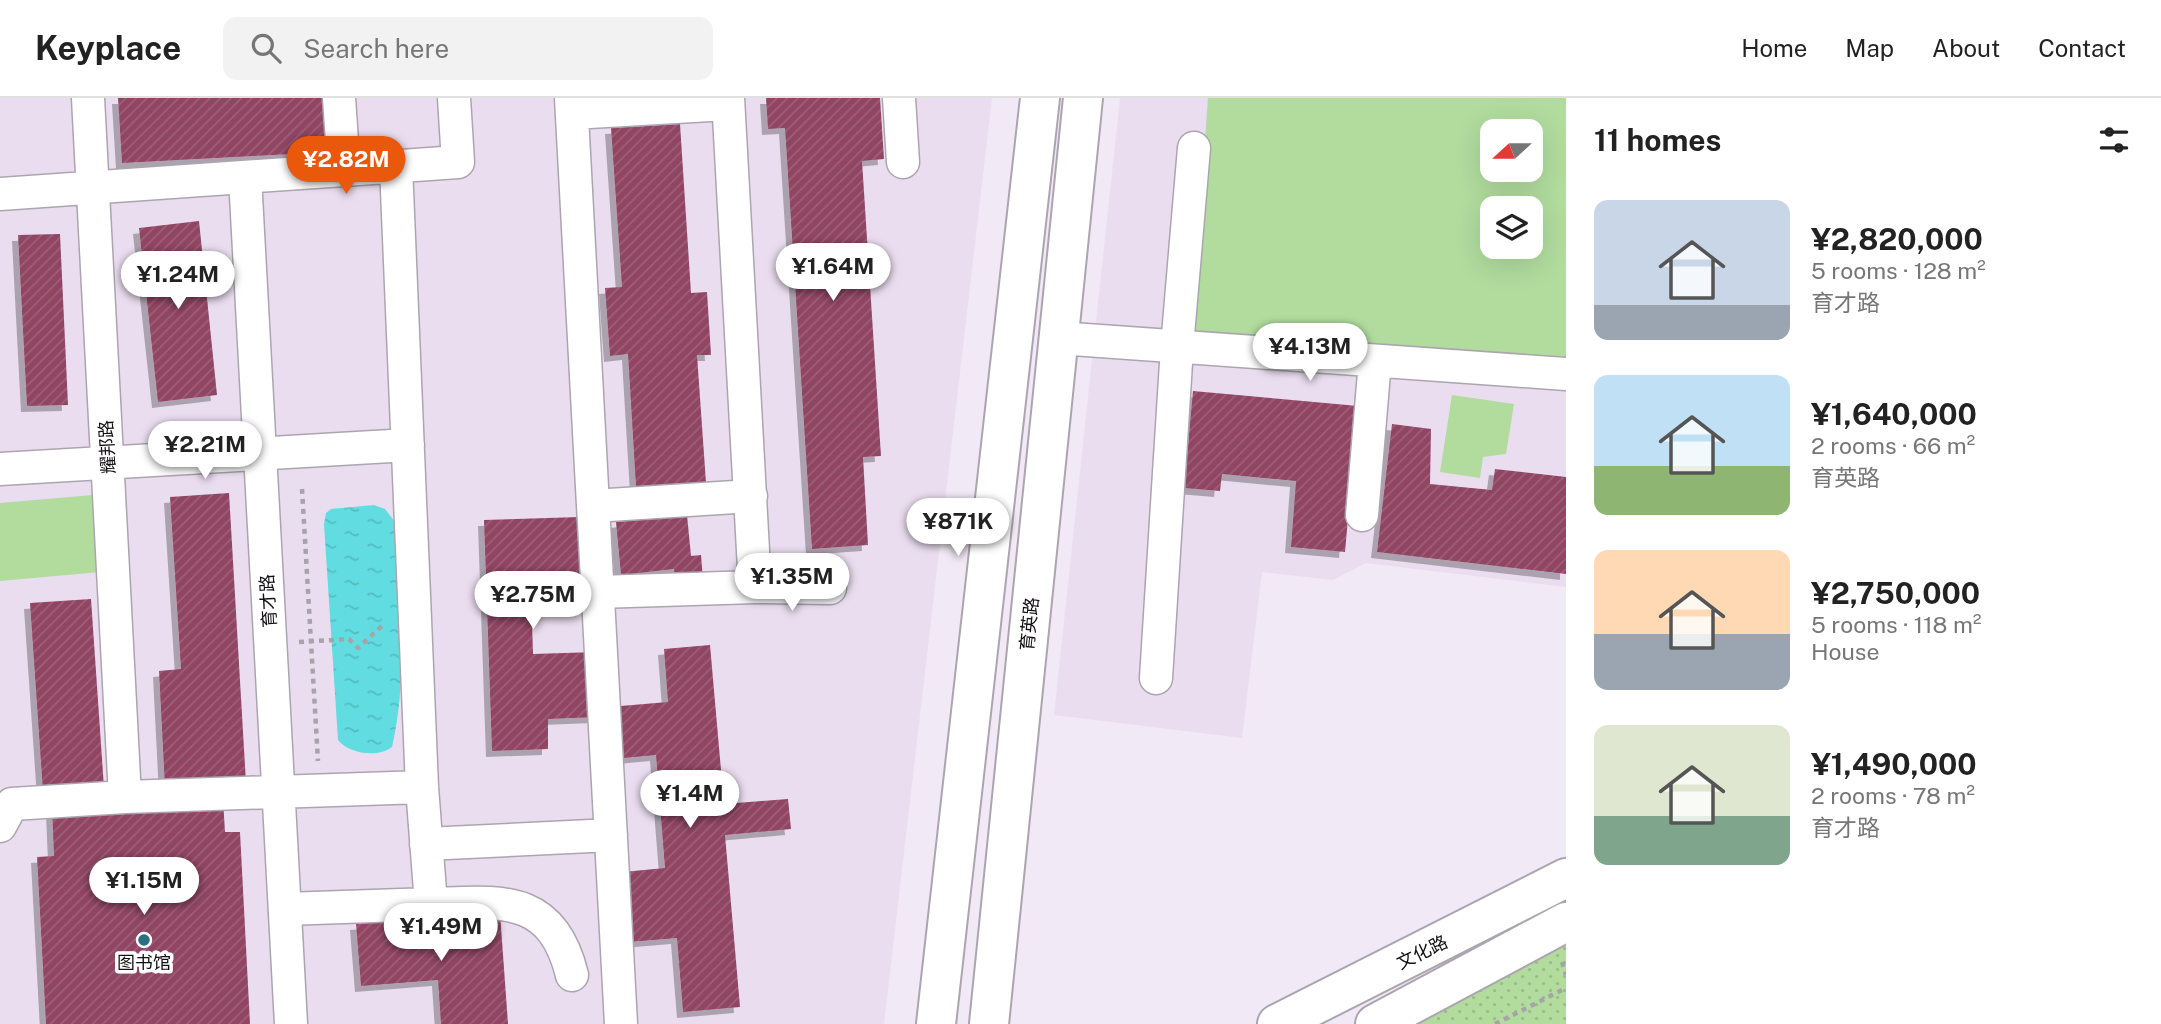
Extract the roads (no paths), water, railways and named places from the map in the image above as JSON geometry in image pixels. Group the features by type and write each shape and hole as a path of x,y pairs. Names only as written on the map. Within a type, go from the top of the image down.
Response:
{"main road":[{"path":"936,1024 1040,98"},
{"name":"育英路","path":"989,1024 1083,98"},
{"name":"文化路","path":"1277,1024 1566,878"},
{"path":"1375,1024 1566,922"}],"street":[{"name":"耀邦路","path":"88,98 125,797"},
{"path":"339,98 344,170"},
{"path":"0,194 458,162 454,98"},
{"path":"899,98 902,162"},
{"path":"621,1024 571,106 728,101 755,587"},
{"path":"1156,678 1177,347 1194,148"},
{"path":"396,166 422,787 431,904"},
{"name":"育才路","path":"245,177 291,1024"},
{"path":"1058,338 1566,374"},
{"path":"1362,515 1375,361"},
{"path":"0,468 408,445"},
{"path":"593,506 751,496"},
{"path":"598,592 755,587 830,588"},
{"path":"0,826 12,804 125,797 422,787"},
{"path":"426,844 611,835"},
{"path":"285,909 489,902 525,907 549,926 566,949 572,975"}],"water":[{"path":"374,505 385,509 395,522 400,606 400,691 392,747 379,753 364,753 349,749 338,740 324,524 326,513 331,509"}],"place":[{"name":"图书馆","path":"144,940"}]}
